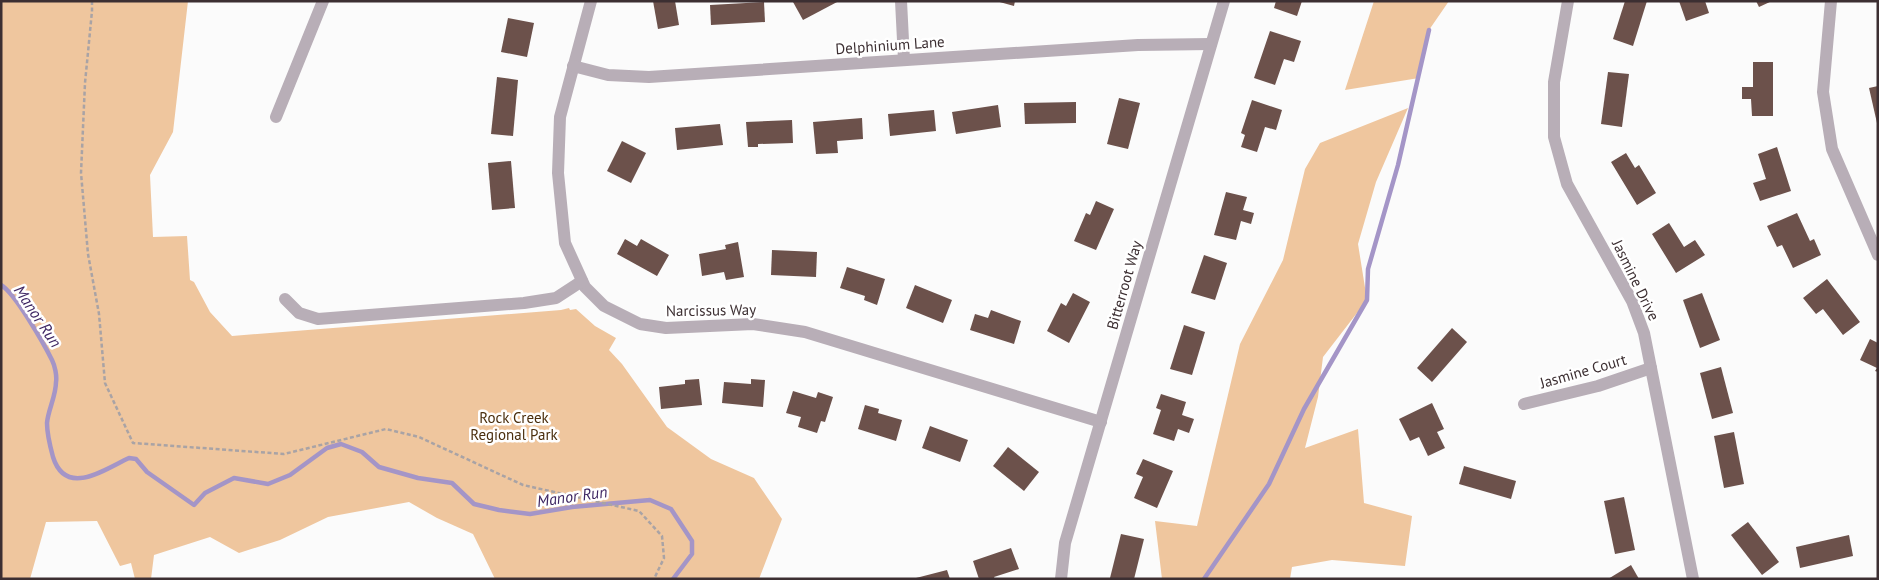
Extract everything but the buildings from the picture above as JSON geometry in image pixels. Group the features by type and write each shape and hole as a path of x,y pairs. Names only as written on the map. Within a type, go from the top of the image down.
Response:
{"street":[{"path":"276,117 323,1"},
{"name":"Narcissus Way","path":"591,1 560,117 558,173 566,243 585,287 604,306 640,324 666,328 753,324 805,332 1102,422"},
{"path":"902,1 904,60"},
{"name":"Bitterroot Way","path":"1061,579 1065,543 1224,1"},
{"name":"Jasmine Drive","path":"1568,1 1554,82 1554,137 1568,184 1632,301 1644,333 1693,579"},
{"path":"1831,1 1824,92 1832,149 1878,255"},
{"name":"Delphinium Lane","path":"573,66 608,75 649,77 1138,45 1211,44"},
{"path":"285,299 299,313 318,319 524,303 556,298 582,281"},
{"name":"Jasmine Court","path":"1524,404 1598,386 1651,368"}],"path":[{"path":"92,1 85,83 81,173 88,254 98,314 105,383 134,443 284,454 386,429 419,437 523,485 639,511 662,536 664,558 654,579"}],"green space":[{"name":"Rock Creek Regional Park","path":"1,1 188,1 173,132 150,175 153,237 187,236 190,280 194,282 210,312 232,336 569,308 570,310 576,309 595,326 616,338 609,350 622,364 667,427 711,459 754,478 782,519 759,579 495,579 473,534 437,518 409,502 328,517 280,540 239,553 210,537 154,555 151,579 135,579 131,563 120,566 97,521 46,522 30,579 1,579"},
{"path":"1374,1 1449,1 1429,30 1419,78 1345,90"},
{"path":"1408,108 1376,182 1358,244 1367,300 1323,357 1318,397 1305,448 1358,429 1364,503 1412,516 1405,566 1332,560 1292,567 1290,579 1162,579 1155,521 1197,526 1240,344 1283,260 1305,169 1320,143"}],"waterway":[{"path":"1204,579 1269,484 1304,409 1367,300 1368,269 1398,165 1429,30"},
{"name":"Manor Run","path":"1,285 14,298 29,320 54,365 56,387 47,423 48,432 53,457 59,469 67,476 76,478 87,477 129,458 136,459 147,472 194,505 205,493 234,478 268,484 290,475 327,448 341,444 362,452 379,467 418,478 452,483 474,504 499,510 530,514 572,507 650,500 671,509 692,541 692,554 673,579"}]}
